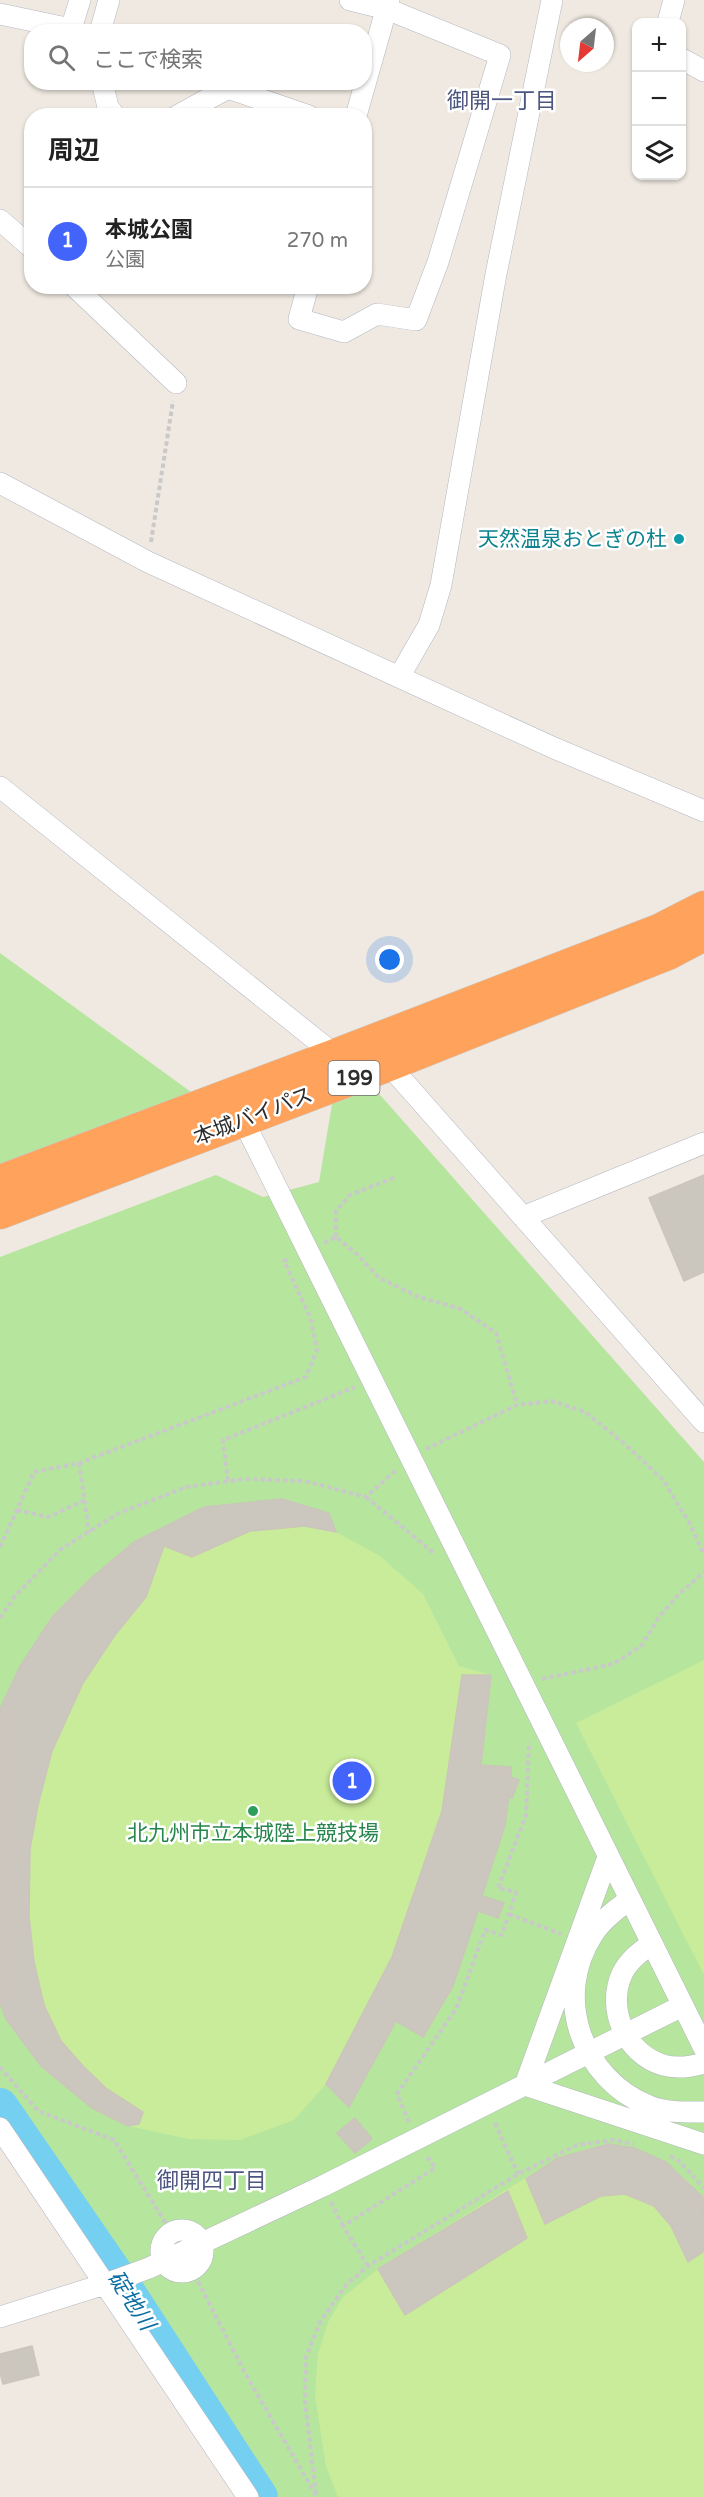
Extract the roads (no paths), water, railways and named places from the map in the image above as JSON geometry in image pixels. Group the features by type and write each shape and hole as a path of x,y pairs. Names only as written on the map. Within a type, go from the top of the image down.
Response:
{"highway":[{"name":"本城バイパス","path":"0,1181 336,1055 659,930 704,908"},
{"name":"本城バイパス","path":"0,1213 389,1065 668,954 704,935"}],"street":[{"path":"73,24 80,0"},
{"path":"102,24 109,0"},
{"path":"306,294 299,319 344,332 377,314 416,320 438,262 500,55 388,5 350,0"},
{"path":"399,677 429,625 441,585 496,273 552,0"},
{"path":"669,18 674,0"},
{"path":"372,60 388,5"},
{"path":"0,14 47,24"},
{"path":"686,61 704,70"},
{"path":"104,90 109,108"},
{"path":"192,108 224,90"},
{"path":"234,90 286,108"},
{"path":"358,108 363,90"},
{"path":"0,220 24,241"},
{"path":"82,294 176,383"},
{"path":"0,483 148,562 554,748 704,811"},
{"path":"0,786 336,1055"},
{"path":"389,1065 702,1416"},
{"path":"243,1120 704,2048"},
{"path":"523,1217 704,1143"},
{"path":"525,2085 608,1857"},
{"path":"629,1900 609,1915 593,1934 579,1964 574,1980 574,2005 578,2030 587,2053 604,2076 626,2094 651,2107 678,2113 704,2112"},
{"path":"651,1944 634,1956 622,1974 616,1994 617,2015 625,2035 641,2053 662,2065 687,2067 704,2063"},
{"path":"0,2317 105,2284 163,2261 416,2140 682,2006"},
{"path":"525,2085 704,2144"},
{"path":"0,2128 248,2497"}],"waterway":[{"name":"碇地川","path":"0,2106 119,2279 260,2497"}],"place":[{"name":"天然温泉おとぎの杜","path":"679,539"},
{"name":"本城公園","path":"352,1781"},
{"name":"北九州市立本城陸上競技場","path":"253,1811"}],"district":[{"name":"御開一丁目","path":"502,100"},
{"name":"御開四丁目","path":"212,2180"}]}
